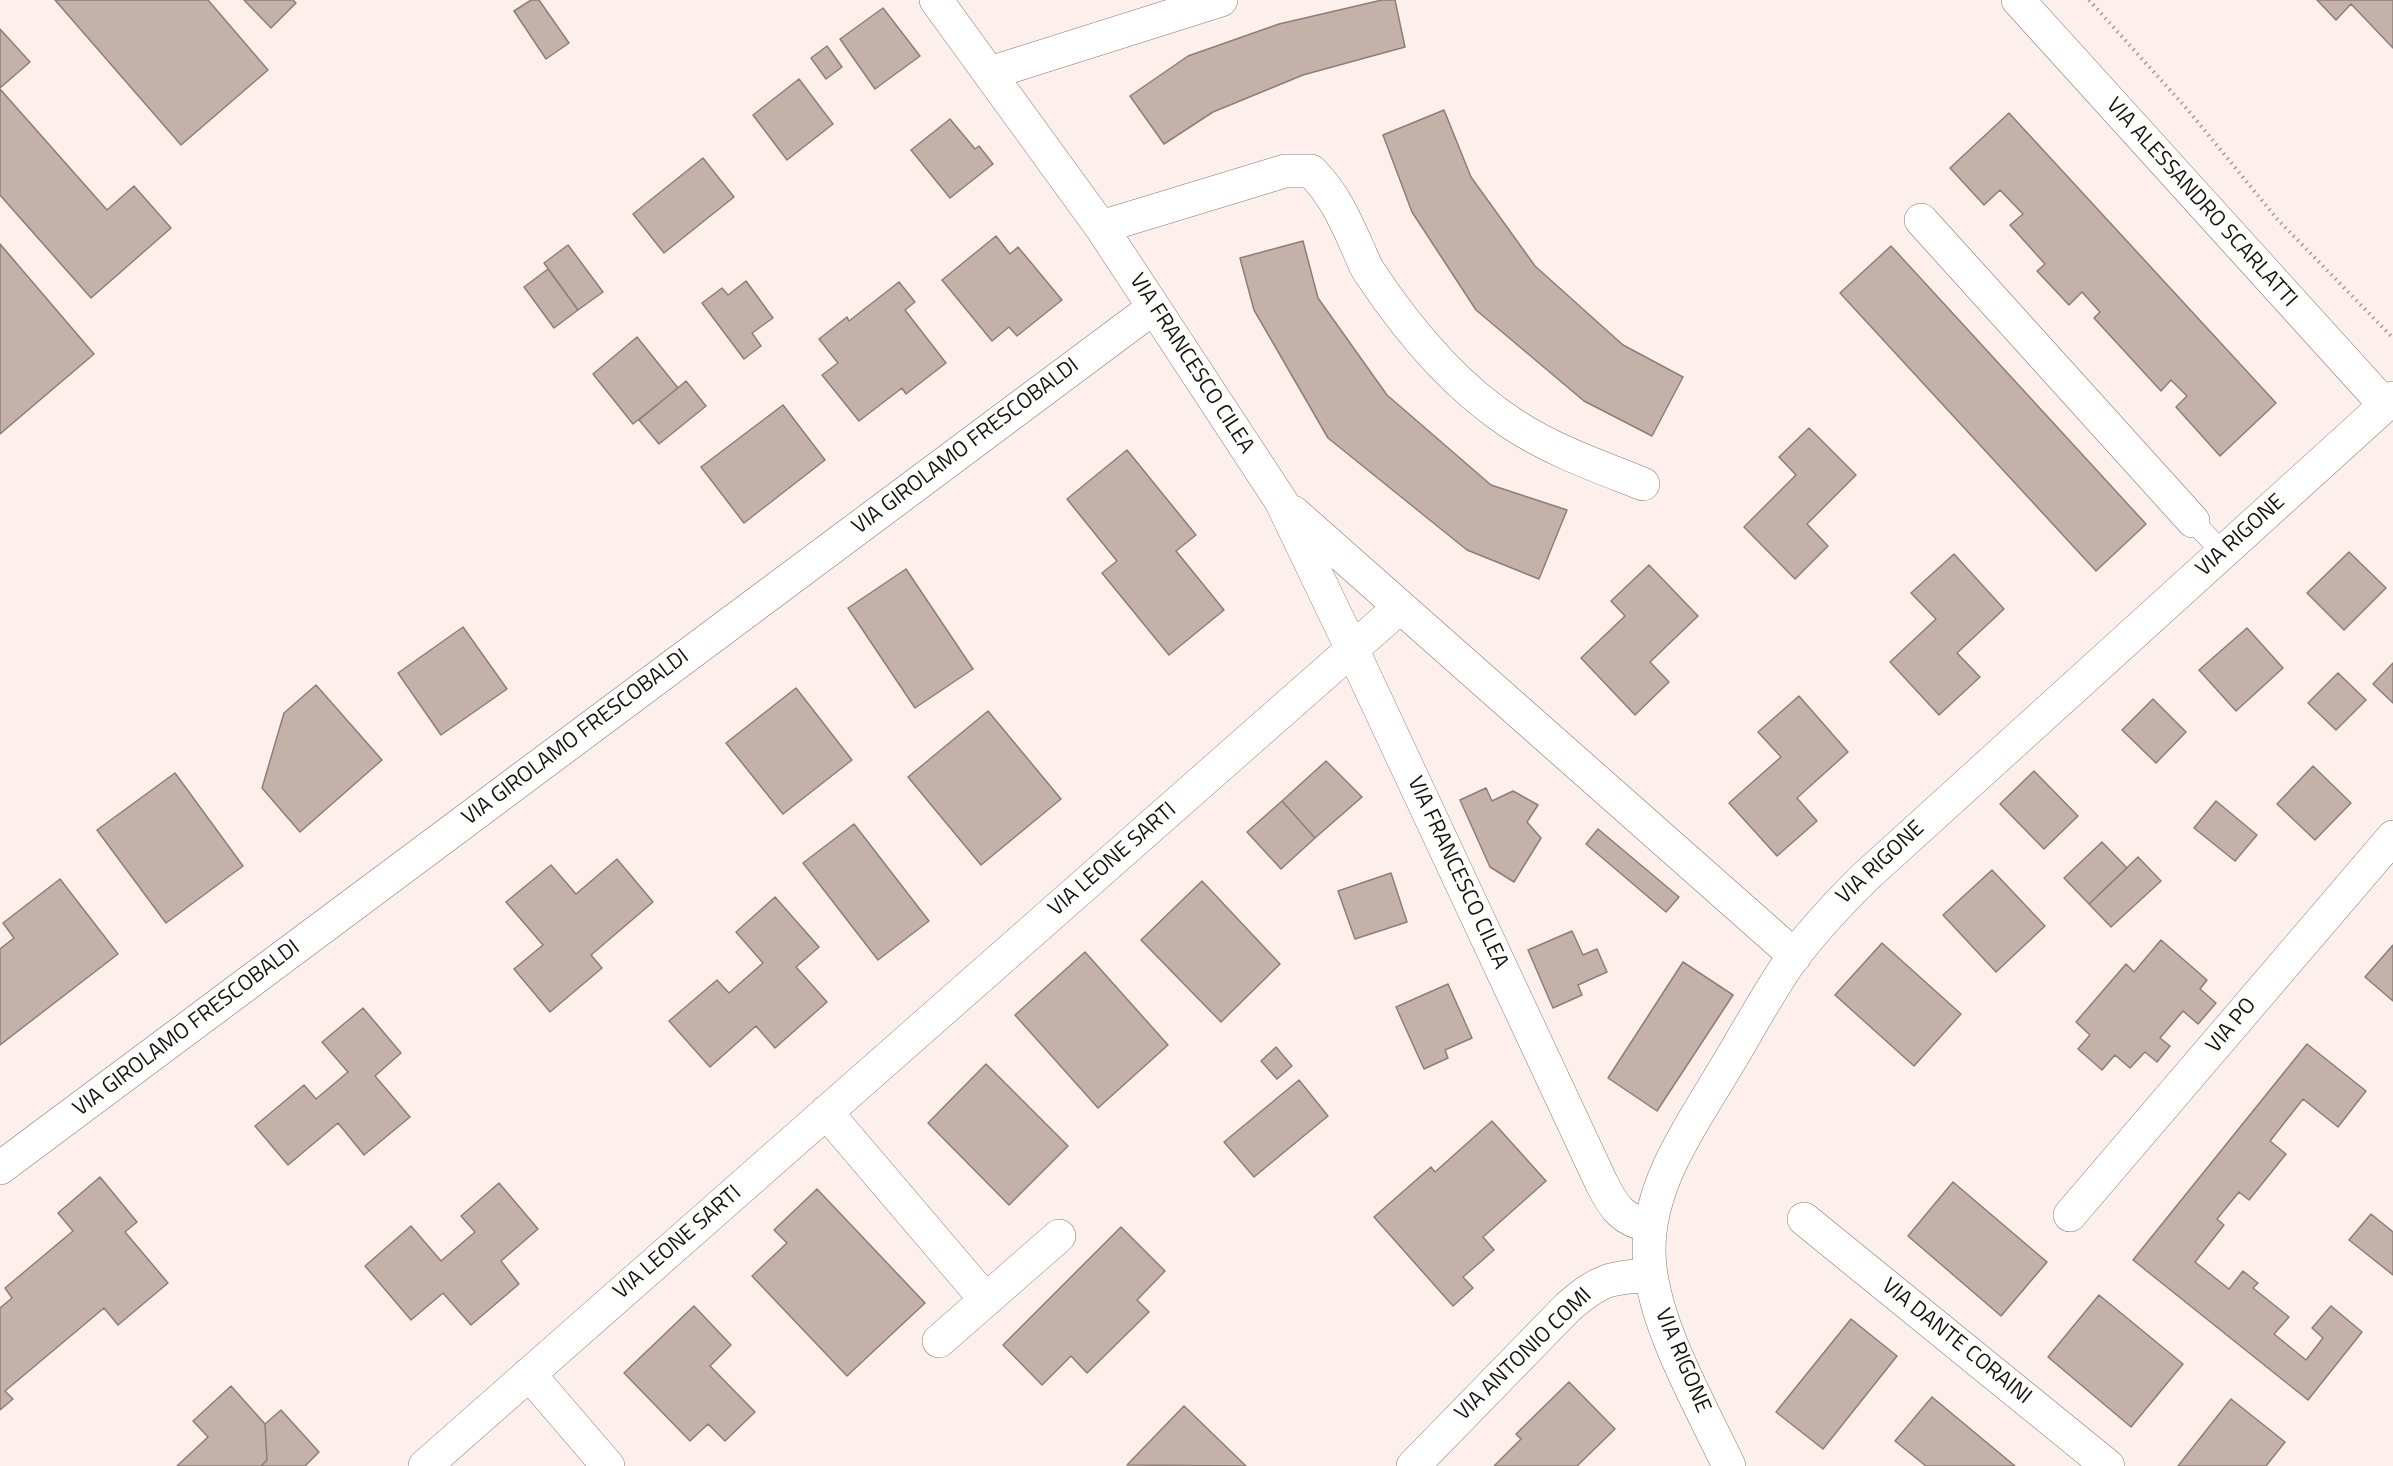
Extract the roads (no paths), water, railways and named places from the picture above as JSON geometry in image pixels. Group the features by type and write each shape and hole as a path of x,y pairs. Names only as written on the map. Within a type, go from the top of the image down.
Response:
{"street":[{"name":"VIA FRANCESCO CILEA","path":"936,0 1101,227 1281,501 1611,1203 1623,1215 1636,1223 1651,1226"},
{"path":"990,73 1221,0"},
{"name":"VIA ALESSANDRO SCARLATTI","path":"2018,0 2389,402"},
{"path":"1101,227 1284,171 1311,171 1326,186 1338,204 1368,270 1399,316 1456,381 1514,425 1565,453 1643,484"},
{"path":"1921,220 2193,521"},
{"name":"VIA GIROLAMO FRESCOBALDI","path":"0,1168 1153,308"},
{"name":"VIA RIGONE","path":"1729,1466 1668,1337 1651,1275 1649,1250 1651,1226 1665,1177 1679,1145 1795,956 1833,908 1864,878 2389,402"},
{"name":"VIA FRANCESCO CILEA","path":"1281,501 1795,956"},
{"name":"VIA LEONE SARTI","path":"424,1466 1400,607"},
{"name":"VIA PO","path":"2070,1215 2393,837"},
{"path":"826,1112 986,1300"},
{"name":"VIA DANTE CORAINI","path":"1804,1218 2108,1466"},
{"path":"939,1341 1059,1236"},
{"name":"VIA ANTONIO COMI","path":"1413,1466 1585,1292 1602,1281 1617,1277 1651,1275"},
{"path":"529,1374 608,1466"}],"lane":[{"path":"2193,521 2223,553"}]}
